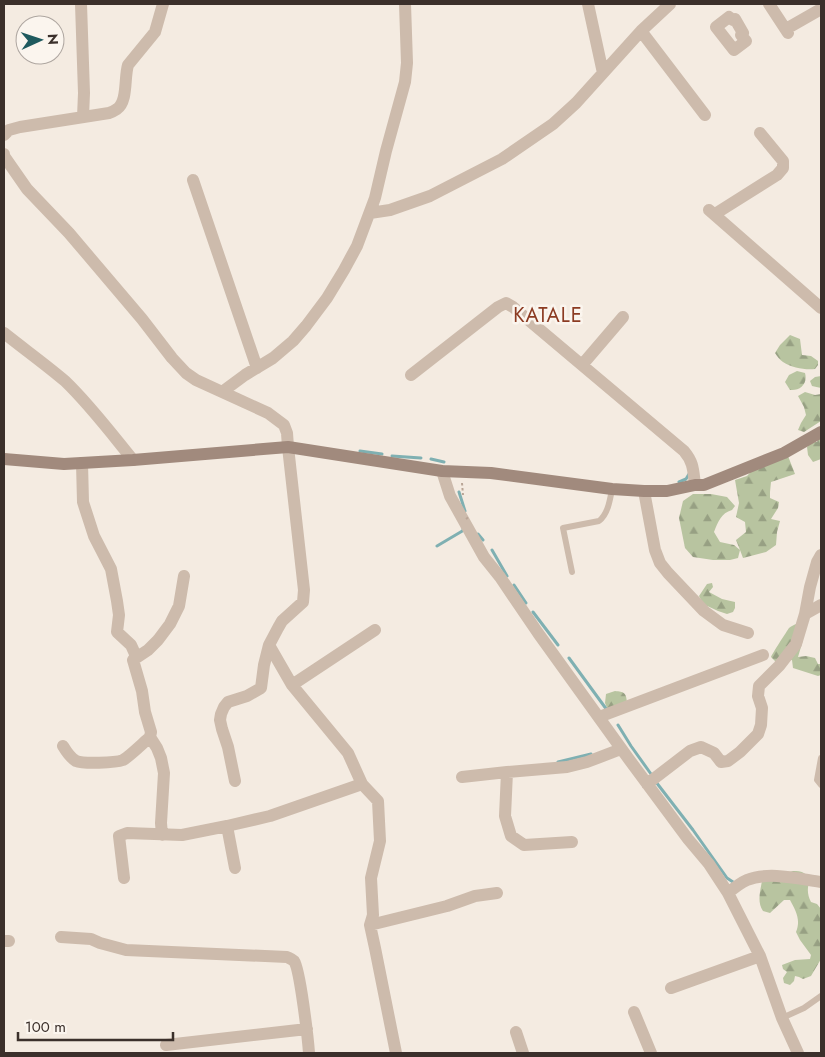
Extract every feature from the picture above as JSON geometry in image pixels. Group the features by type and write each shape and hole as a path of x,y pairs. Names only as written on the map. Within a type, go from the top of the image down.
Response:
{"street":[{"path":"81,4 83,117"},
{"path":"4,135 9,130 20,127 109,113 117,109 124,97 128,66 154,32 164,4"},
{"path":"222,392 273,358 293,341 327,298 357,246 370,213 408,63 404,4"},
{"path":"588,4 603,73"},
{"path":"370,213 390,210 430,196 502,159 553,124 576,103 642,31 670,4"},
{"path":"769,4 787,31 821,9"},
{"path":"642,31 705,115"},
{"path":"760,133 783,161 783,168 712,212 821,308"},
{"path":"4,154 27,189 69,233 186,373 196,380 268,413 284,425 288,433 304,590 303,602 282,621 269,645 261,688 242,698 228,702 224,706 220,720 235,782"},
{"path":"193,180 257,368"},
{"path":"411,375 498,307 506,303 684,451 693,464 695,484"},
{"path":"582,365 623,316"},
{"path":"4,333 71,388 104,423 132,460"},
{"path":"4,459 64,464 288,447 442,471 491,473 612,489 667,491 695,484 704,485 784,453 821,432"},
{"path":"82,463 83,502 94,536 111,569 119,616 117,632 134,652 136,656 132,660"},
{"path":"442,471 450,496 484,557 621,749 709,864 728,893 760,956 782,1018 798,1053"},
{"path":"644,491 655,550 660,563 704,611 723,625 748,634"},
{"path":"648,784 690,751 701,747 714,753 721,762 728,761 758,734 762,708 758,696 759,686 780,666 796,644 805,614 810,587 821,554"},
{"path":"132,660 148,650 170,624 179,606 184,576"},
{"path":"805,614 821,605"},
{"path":"292,685 375,630"},
{"path":"269,645 292,685 348,753 362,784 378,801 380,841 371,878 373,915 370,926 396,1053"},
{"path":"599,717 762,655"},
{"path":"132,660 142,691 144,712 151,732 150,737 161,758 164,773 162,834"},
{"path":"63,746 77,761 115,761 124,759 150,737"},
{"path":"462,777 567,767 587,762 621,749"},
{"path":"507,772 506,816 511,836 524,845 572,842"},
{"path":"124,878 119,836 127,833 182,834 227,826 270,816 362,784"},
{"path":"227,826 235,868"},
{"path":"728,893 747,880 762,876 779,876 821,882"},
{"path":"370,926 447,906 475,896 497,893"},
{"path":"61,937 91,939 126,950 287,957 294,961 297,970 309,1053"},
{"path":"671,988 760,956"},
{"path":"634,1012 651,1053"},
{"path":"166,1045 307,1029"},
{"path":"516,1032 523,1053"}],"lane":[{"path":"572,572 563,528 599,521 603,518 610,503 612,489"},
{"path":"821,758 817,780 821,785"},
{"path":"782,1018 804,1008 821,996"}],"path":[{"path":"466,519 470,516"}],"green space":[{"path":"790,335 800,339 802,355 811,356 818,361 815,369 790,366 775,353"},
{"path":"797,371 805,373 804,383 800,388 790,390 785,382 789,375"},
{"path":"821,376 821,388 812,386 810,381 815,377"},
{"path":"805,392 815,395 821,394 821,421 804,432 798,430 806,415 798,396"},
{"path":"821,436 821,459 813,462 808,455 807,447 812,442 817,442"},
{"path":"788,456 795,474 771,482 770,498 779,502 778,508 771,519 780,521 776,545 766,552 743,558 736,540 746,532 745,522 736,517 739,503 735,480 747,476 756,466"},
{"path":"693,494 711,494 727,497 735,506 723,516 714,532 720,542 734,545 740,550 738,558 730,560 693,557 685,548 679,518 683,501"},
{"path":"712,583 713,587 709,592 722,599 735,602 733,612 727,614 703,604 699,596 707,584"},
{"path":"796,624 803,640 798,657 815,658 818,664 821,664 821,675 818,676 793,668 792,660 776,662 771,657 789,628"},
{"path":"615,691 624,693 627,702 608,710 605,703 606,694"},
{"path":"793,871 803,872 808,877 810,880 808,891 811,902 817,904 821,909 821,959 811,976 803,979 795,976 794,981 790,985 784,983 783,978 787,972 783,969 782,965 795,960 810,959 811,955 796,932 798,920 790,900 784,900 770,913 763,911 760,897 762,881"}],"waterway":[{"path":"360,451 382,454"},
{"path":"392,456 421,458"},
{"path":"431,459 444,462"},
{"path":"679,482 686,479 689,474"},
{"path":"459,492 465,511"},
{"path":"437,546 463,529"},
{"path":"478,534 483,540"},
{"path":"492,550 507,576"},
{"path":"514,585 526,603"},
{"path":"533,612 558,645"},
{"path":"569,658 607,710"},
{"path":"618,725 651,774"},
{"path":"558,762 591,754"},
{"path":"656,782 727,878 733,882"}],"district":[{"name":"KATALE","path":"548,315"}]}
